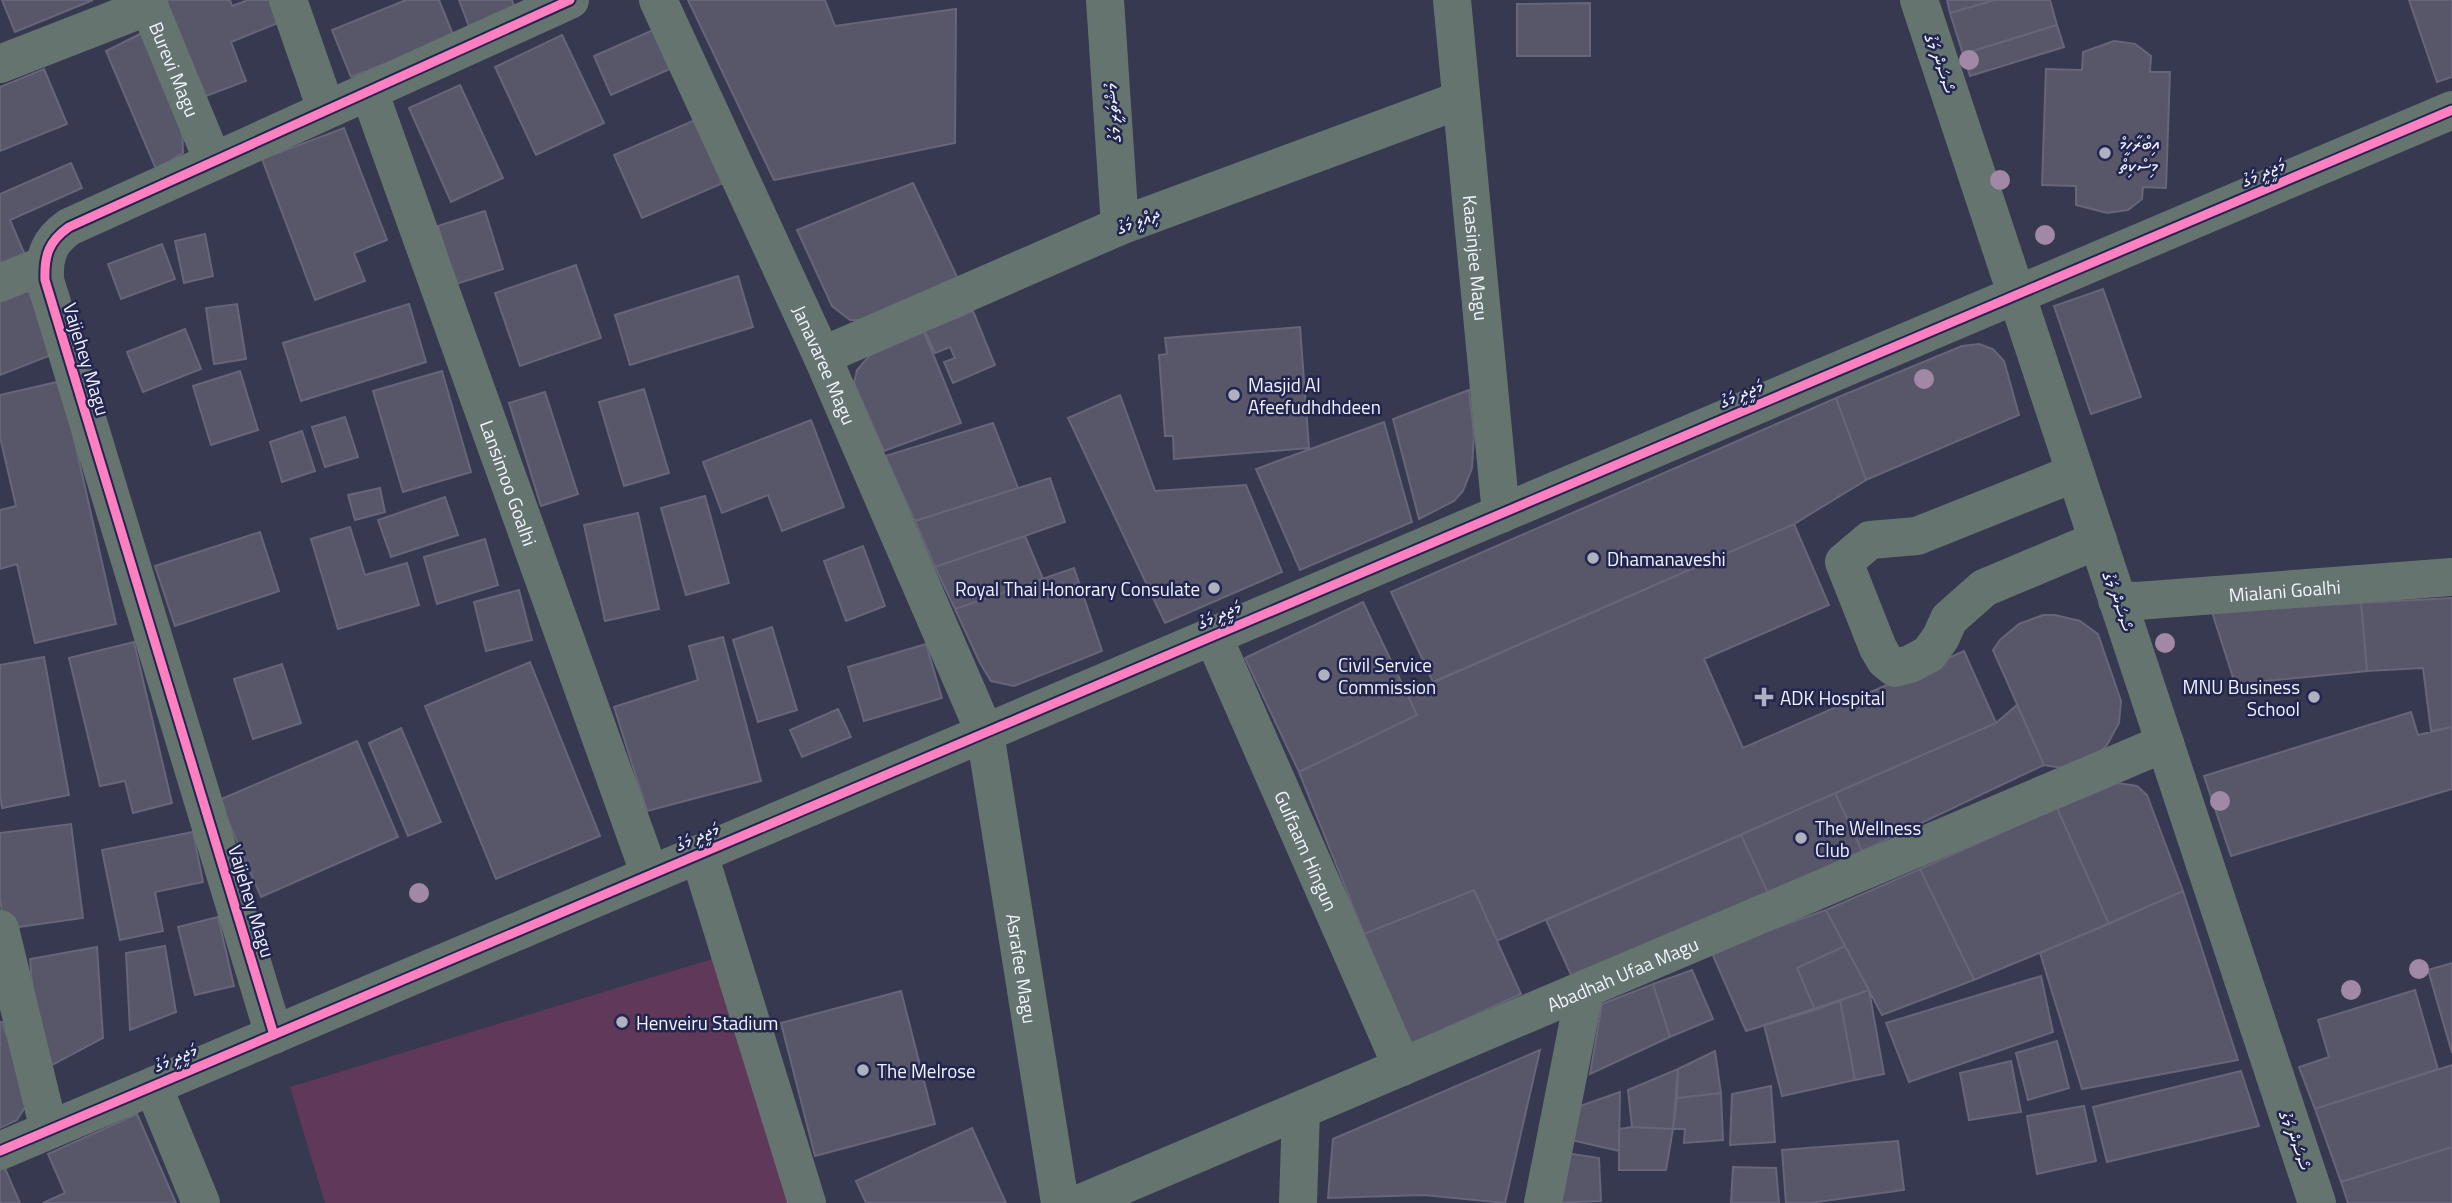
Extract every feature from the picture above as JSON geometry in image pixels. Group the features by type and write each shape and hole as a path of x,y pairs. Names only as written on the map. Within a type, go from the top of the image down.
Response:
{"street":[{"path":"288,0 326,109"},
{"path":"0,283 44,265 50,243 69,226 570,0"},
{"name":"Janavaree Magu","path":"658,0 822,356 985,733"},
{"name":"މުޝްތަރީ މަގު","path":"1105,0 1119,226"},
{"name":"Kaasinjee Magu","path":"1452,0 1501,514"},
{"name":"ސޯސަން މަގު","path":"1919,0 2317,1203"},
{"name":"Burevi Magu","path":"0,64 149,6 213,161"},
{"name":"Lansimoo Goalhi","path":"369,91 650,875"},
{"name":"ދިއްލީ މަގު","path":"822,356 1119,226 1460,100"},
{"name":"މަޖީދީ މަގު","path":"0,1151 2452,110"},
{"name":"Vaijehey Magu","path":"44,265 45,279 274,1035"},
{"path":"2075,474 1917,536 1870,540 1844,562 1878,649 1885,660 1895,668 1929,654 1949,619 1984,588 2098,540"},
{"name":"Mialani Goalhi","path":"2117,600 2137,601 2452,577"},
{"name":"Gulfaam Hingun","path":"1213,636 1402,1067"},
{"name":"Asrafee Magu","path":"985,733 1060,1203"},
{"name":"Abadhah Ufaa Magu","path":"1081,1203 2165,743"},
{"path":"699,854 807,1203"},
{"path":"0,929 49,1130"},
{"path":"1544,1203 1585,989"},
{"path":"153,1086 201,1203"},
{"path":"1298,1203 1301,1110"}],"shaded area":[{"name":"Henveiru Stadium","path":"719,957 793,1203 325,1203 290,1087"}],"building":[{"path":"2,0 93,0 15,32"},
{"path":"159,0 230,0 232,6 248,0 274,0 283,21 231,42 246,81 198,99"},
{"path":"406,0 439,0 454,37 351,77 332,30"},
{"path":"459,0 512,0 516,12 470,29"},
{"path":"688,0 825,0 835,26 956,9 955,143 774,180"},
{"path":"1947,0 1995,0 1950,13"},
{"path":"1995,0 2050,0 2057,25 1963,54 1950,13"},
{"path":"2409,0 2452,0 2452,77 2437,82"},
{"path":"1590,3 1590,56 1517,56 1517,4"},
{"path":"2057,25 2064,47 1970,76 1963,54"},
{"path":"148,30 182,118 183,153 156,169 106,51"},
{"path":"653,30 670,69 611,95 594,56"},
{"path":"562,35 604,123 536,155 495,67"},
{"name":"އިބްރާހީމް މިސްކިތް","path":"2114,41 2135,44 2151,56 2150,72 2170,72 2166,188 2143,187 2142,199 2128,210 2107,213 2076,205 2076,186 2042,185 2046,69 2082,70 2083,52"},
{"path":"44,69 67,124 0,151 0,87"},
{"path":"460,85 503,178 451,202 409,108"},
{"path":"695,120 723,183 642,218 614,155"},
{"path":"344,128 387,240 354,253 365,281 315,300 262,159"},
{"path":"71,163 82,188 10,220 28,262 0,274 0,194"},
{"path":"913,183 959,281 862,320 850,320 832,306 797,230"},
{"path":"485,211 503,269 456,284 438,226"},
{"path":"205,234 213,276 184,283 175,241"},
{"path":"162,244 175,279 121,299 108,264"},
{"path":"576,265 601,338 520,366 495,293"},
{"path":"738,276 753,327 630,365 615,315"},
{"path":"25,283 54,354 0,375 0,294"},
{"path":"2103,289 2141,397 2091,414 2054,306"},
{"path":"237,304 246,359 214,364 206,308"},
{"path":"409,304 426,362 301,401 283,343"},
{"path":"973,311 995,365 953,383 944,362 955,358 950,347 935,353 925,331"},
{"name":"Masjid Al Afeefudhdhdeen","path":"1300,327 1309,448 1174,459 1173,436 1165,436 1159,355 1167,354 1165,338"},
{"path":"185,329 201,369 143,392 127,352"},
{"path":"924,332 961,423 884,451 854,383 857,370 870,355"},
{"path":"1979,344 1993,349 2004,361 2019,415 1866,480 1836,398 1962,346"},
{"path":"240,371 258,430 211,445 193,386"},
{"path":"442,371 471,472 403,492 373,391"},
{"path":"61,381 116,624 35,643 17,564 0,569 0,510 16,506 0,437 0,395"},
{"path":"644,389 669,473 624,486 599,402"},
{"path":"1469,390 1474,435 1472,468 1463,491 1454,501 1419,519 1393,419"},
{"path":"545,392 578,494 541,506 509,403"},
{"path":"1120,395 1155,491 1246,485 1282,572 1165,623 1068,418"},
{"name":"Dhamanaveshi","path":"1836,398 1866,480 1794,524 1433,682 1391,592"},
{"path":"345,417 358,457 325,467 312,427"},
{"path":"811,420 844,507 782,531 768,495 722,513 703,462"},
{"path":"1384,422 1412,522 1300,570 1256,469"},
{"path":"993,423 1018,488 915,521 885,456"},
{"path":"302,431 315,471 282,482 270,442"},
{"path":"1050,478 1065,522 935,567 915,521"},
{"path":"380,488 385,512 355,520 348,495"},
{"path":"705,496 729,583 686,595 661,508"},
{"path":"445,497 458,535 391,557 378,520"},
{"path":"638,513 659,609 605,621 584,525"},
{"path":"1794,524 1829,605 1704,659 1743,748 1964,651 1996,723 1497,941 1474,890 1364,934 1299,772 1417,715 1407,694"},
{"path":"350,527 365,575 407,563 419,605 338,629 311,539"},
{"path":"260,532 279,591 175,626 155,566"},
{"path":"1025,536 1043,579 955,609 935,567"},
{"path":"485,539 498,585 437,604 424,557"},
{"path":"863,546 885,606 846,621 824,561"},
{"path":"1074,568 1102,651 1014,686 991,681 955,609"},
{"path":"519,590 532,640 486,651 474,602"},
{"path":"2452,598 2452,727 2431,731 2423,668 2367,671 2361,603"},
{"name":"Civil Service Commission","path":"1363,602 1417,715 1299,772 1245,658"},
{"path":"2361,603 2367,671 2235,684 2212,612"},
{"path":"2043,615 2080,621 2098,634 2121,701 2119,723 2107,745 2098,754 2062,768 2044,765 1993,650 2000,640 2019,624"},
{"path":"772,627 797,710 758,722 733,640"},
{"path":"723,637 761,781 647,811 614,707 698,680 689,646"},
{"path":"134,642 172,803 133,813 125,781 100,786 69,658"},
{"path":"926,644 942,698 864,721 848,667"},
{"path":"44,657 69,795 2,808 0,665"},
{"path":"530,662 600,836 496,879 425,706"},
{"path":"282,664 301,723 253,739 234,679"},
{"path":"2017,705 2044,765 1862,851 1835,793 1996,723"},
{"path":"838,709 851,737 802,757 790,730"},
{"path":"2411,712 2418,735 2452,727 2452,789 2231,856 2204,776"},
{"path":"401,728 441,822 408,836 369,743"},
{"path":"357,741 398,837 261,897 219,800"},
{"path":"2117,783 2137,786 2147,795 2183,891 2109,924 2057,808"},
{"path":"1835,793 1862,851 1768,893 1741,835"},
{"path":"2057,808 2109,924 1974,980 1920,869"},
{"path":"71,824 83,918 4,929 0,898 0,833"},
{"path":"193,832 203,882 155,892 163,931 120,940 102,850"},
{"path":"1741,835 1768,893 1572,977 1546,920"},
{"path":"1920,869 1974,980 1882,1015 1826,910"},
{"path":"1474,890 1521,994 1411,1044 1364,934"},
{"path":"2183,891 2238,1060 2082,1089 2040,953"},
{"path":"1826,910 1845,946 1797,968 1815,1010 1746,1031 1711,951"},
{"path":"218,917 234,986 195,995 178,927"},
{"path":"165,946 176,1012 130,1030 126,953"},
{"path":"1845,946 1869,990 1815,1010 1797,968"},
{"path":"97,947 103,1038 39,1072 30,959"},
{"path":"2452,963 2452,1053 2428,970"},
{"path":"1692,970 1713,1019 1670,1037 1653,984"},
{"path":"2041,976 2053,1032 1909,1082 1886,1023"},
{"path":"1653,984 1670,1037 1590,1074 1602,1004"},
{"path":"1869,990 1884,1074 1855,1080 1840,1000"},
{"path":"2415,990 2438,1069 2315,1109 2299,1067 2329,1057 2318,1020"},
{"path":"901,991 935,1124 815,1156 781,1023"},
{"path":"1840,1000 1855,1080 1782,1096 1764,1025"},
{"path":"0,1022 27,1095 27,1104 17,1120 0,1128"},
{"path":"2057,1041 2069,1088 2028,1100 2016,1053"},
{"path":"1540,1050 1505,1203 1424,1195 1328,1198 1333,1139"},
{"path":"1715,1051 1721,1093 1677,1098 1678,1069"},
{"path":"2011,1061 2021,1112 1969,1120 1960,1073"},
{"path":"2452,1065 2452,1147 2341,1182 2315,1109"},
{"path":"1678,1069 1673,1129 1632,1127 1628,1090"},
{"path":"2241,1071 2259,1126 2107,1162 2093,1107"},
{"path":"1771,1086 1775,1142 1730,1145 1732,1094"},
{"path":"1620,1092 1619,1151 1567,1139 1577,1107"},
{"path":"1721,1093 1723,1140 1684,1143 1685,1129 1673,1129 1677,1098"},
{"path":"2084,1106 2096,1161 2037,1174 2027,1116"},
{"path":"137,1114 176,1203 43,1203 65,1193 48,1154"},
{"path":"972,1128 1006,1203 866,1203 856,1181"},
{"path":"1619,1129 1673,1129 1666,1170 1619,1170"},
{"path":"1898,1141 1904,1190 1810,1203 1786,1203 1782,1150"},
{"path":"2452,1147 2452,1203 2348,1203 2341,1182"},
{"path":"1566,1153 1599,1158 1601,1201 1552,1203"},
{"path":"0,1157 20,1203 0,1203"},
{"path":"1733,1167 1776,1168 1779,1203 1731,1203"}],"cycle path":[{"path":"274,1035 45,280 49,249 69,227 570,0"},
{"path":"0,1151 2452,110"}],"place":[{"name":"އިބްރާހީމް މިސްކިތް","path":"2105,153"},
{"name":"Masjid Al Afeefudhdhdeen","path":"1234,395"},
{"name":"Dhamanaveshi","path":"1593,558"},
{"name":"Royal Thai Honorary Consulate","path":"1214,588"},
{"name":"Civil Service Commission","path":"1324,675"},
{"name":"ADK Hospital","path":"1764,697"},
{"name":"MNU Business School","path":"2314,697"},
{"name":"The Wellness Club","path":"1801,838"},
{"name":"Henveiru Stadium","path":"622,1022"},
{"name":"The Melrose","path":"863,1070"}]}
